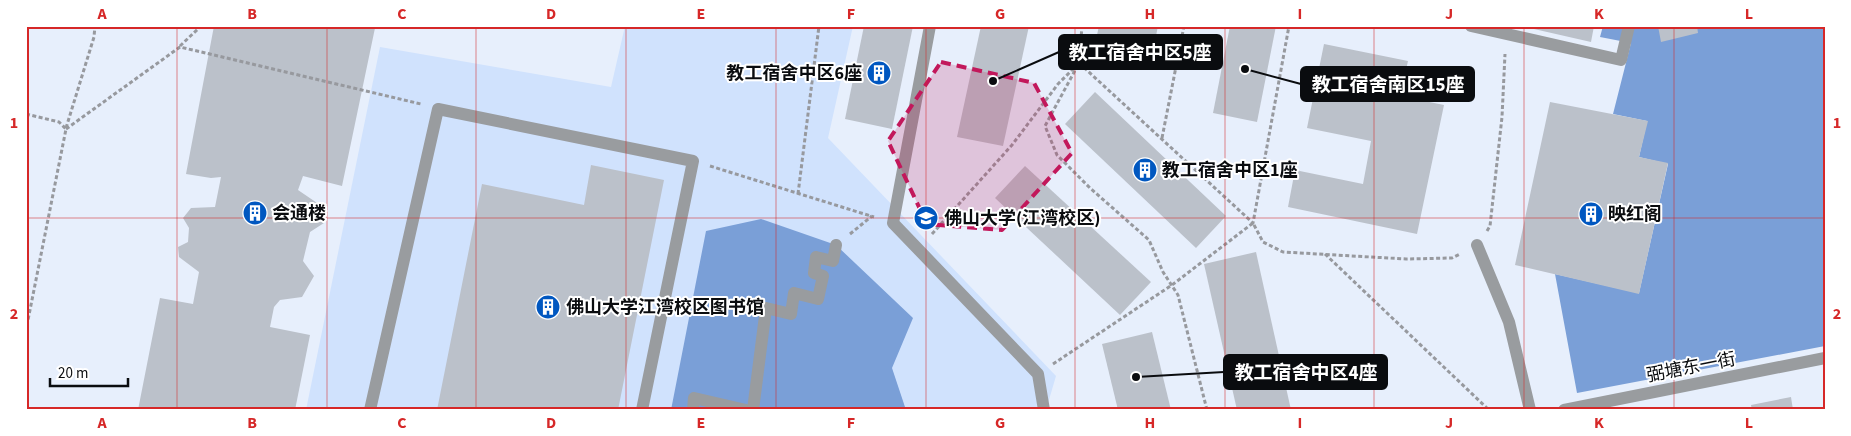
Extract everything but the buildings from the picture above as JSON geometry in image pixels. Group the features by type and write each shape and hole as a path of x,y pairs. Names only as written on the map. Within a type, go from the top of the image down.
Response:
{"street":[{"path":"930,26 892,223 1038,374 1044,410"},
{"path":"1471,26 1621,60 1629,26"},
{"path":"370,410 438,108 693,161 642,410"},
{"path":"753,410 766,308 791,314 794,293 818,299 823,276 814,273 816,257 833,261 836,245"},
{"path":"1476,245 1510,322 1530,410"},
{"name":"弼塘东一街","path":"1564,410 1825,358"},
{"path":"693,410 694,398 746,410"}],"path":[{"path":"26,330 66,129 95,26"},
{"path":"66,129 180,47 201,26"},
{"path":"798,194 818,26"},
{"path":"1082,26 1079,63 1045,126 1057,155 1090,188 1149,240 1178,295 1207,410"},
{"path":"1162,139 1184,26"},
{"path":"1038,374 1172,285 1253,223 1290,26"},
{"path":"1079,63 1253,223 1263,242 1272,248 1283,252 1406,259 1452,258 1476,245 1490,226 1502,117 1506,33"},
{"path":"180,47 438,108"},
{"path":"918,250 1012,146 1058,84 1079,63"},
{"path":"26,114 59,122 66,129"},
{"path":"693,161 892,223"},
{"path":"836,245 872,216"},
{"path":"1325,254 1489,410"}],"highlighted area":[{"path":"941,62 1034,83 1072,153 1002,230 927,224 888,141"}],"shaded area":[{"name":"佛山大学(江湾校区)","path":"26,26 1825,26 1825,410 26,410"},
{"path":"625,26 853,26 828,138 1056,376 1046,410 306,410 380,47 611,87"}],"water":[{"path":"1603,26 1825,26 1825,346 1577,393 1555,274 1639,293 1668,164 1639,157 1647,121 1613,114 1631,43 1600,37"},
{"path":"761,219 836,245 913,318 892,368 906,410 671,410 706,231"}],"place":[{"name":"教工宿舍南区15座","path":"1245,69"},
{"name":"教工宿舍中区6座","path":"879,73"},
{"name":"教工宿舍中区5座","path":"993,81"},
{"name":"教工宿舍中区1座","path":"1145,170"},
{"name":"会通楼","path":"255,213"},
{"name":"映红阁","path":"1591,214"},
{"name":"佛山大学(江湾校区)","path":"926,218"},
{"name":"佛山大学江湾校区图书馆","path":"548,307"},
{"name":"教工宿舍中区4座","path":"1136,377"}]}
